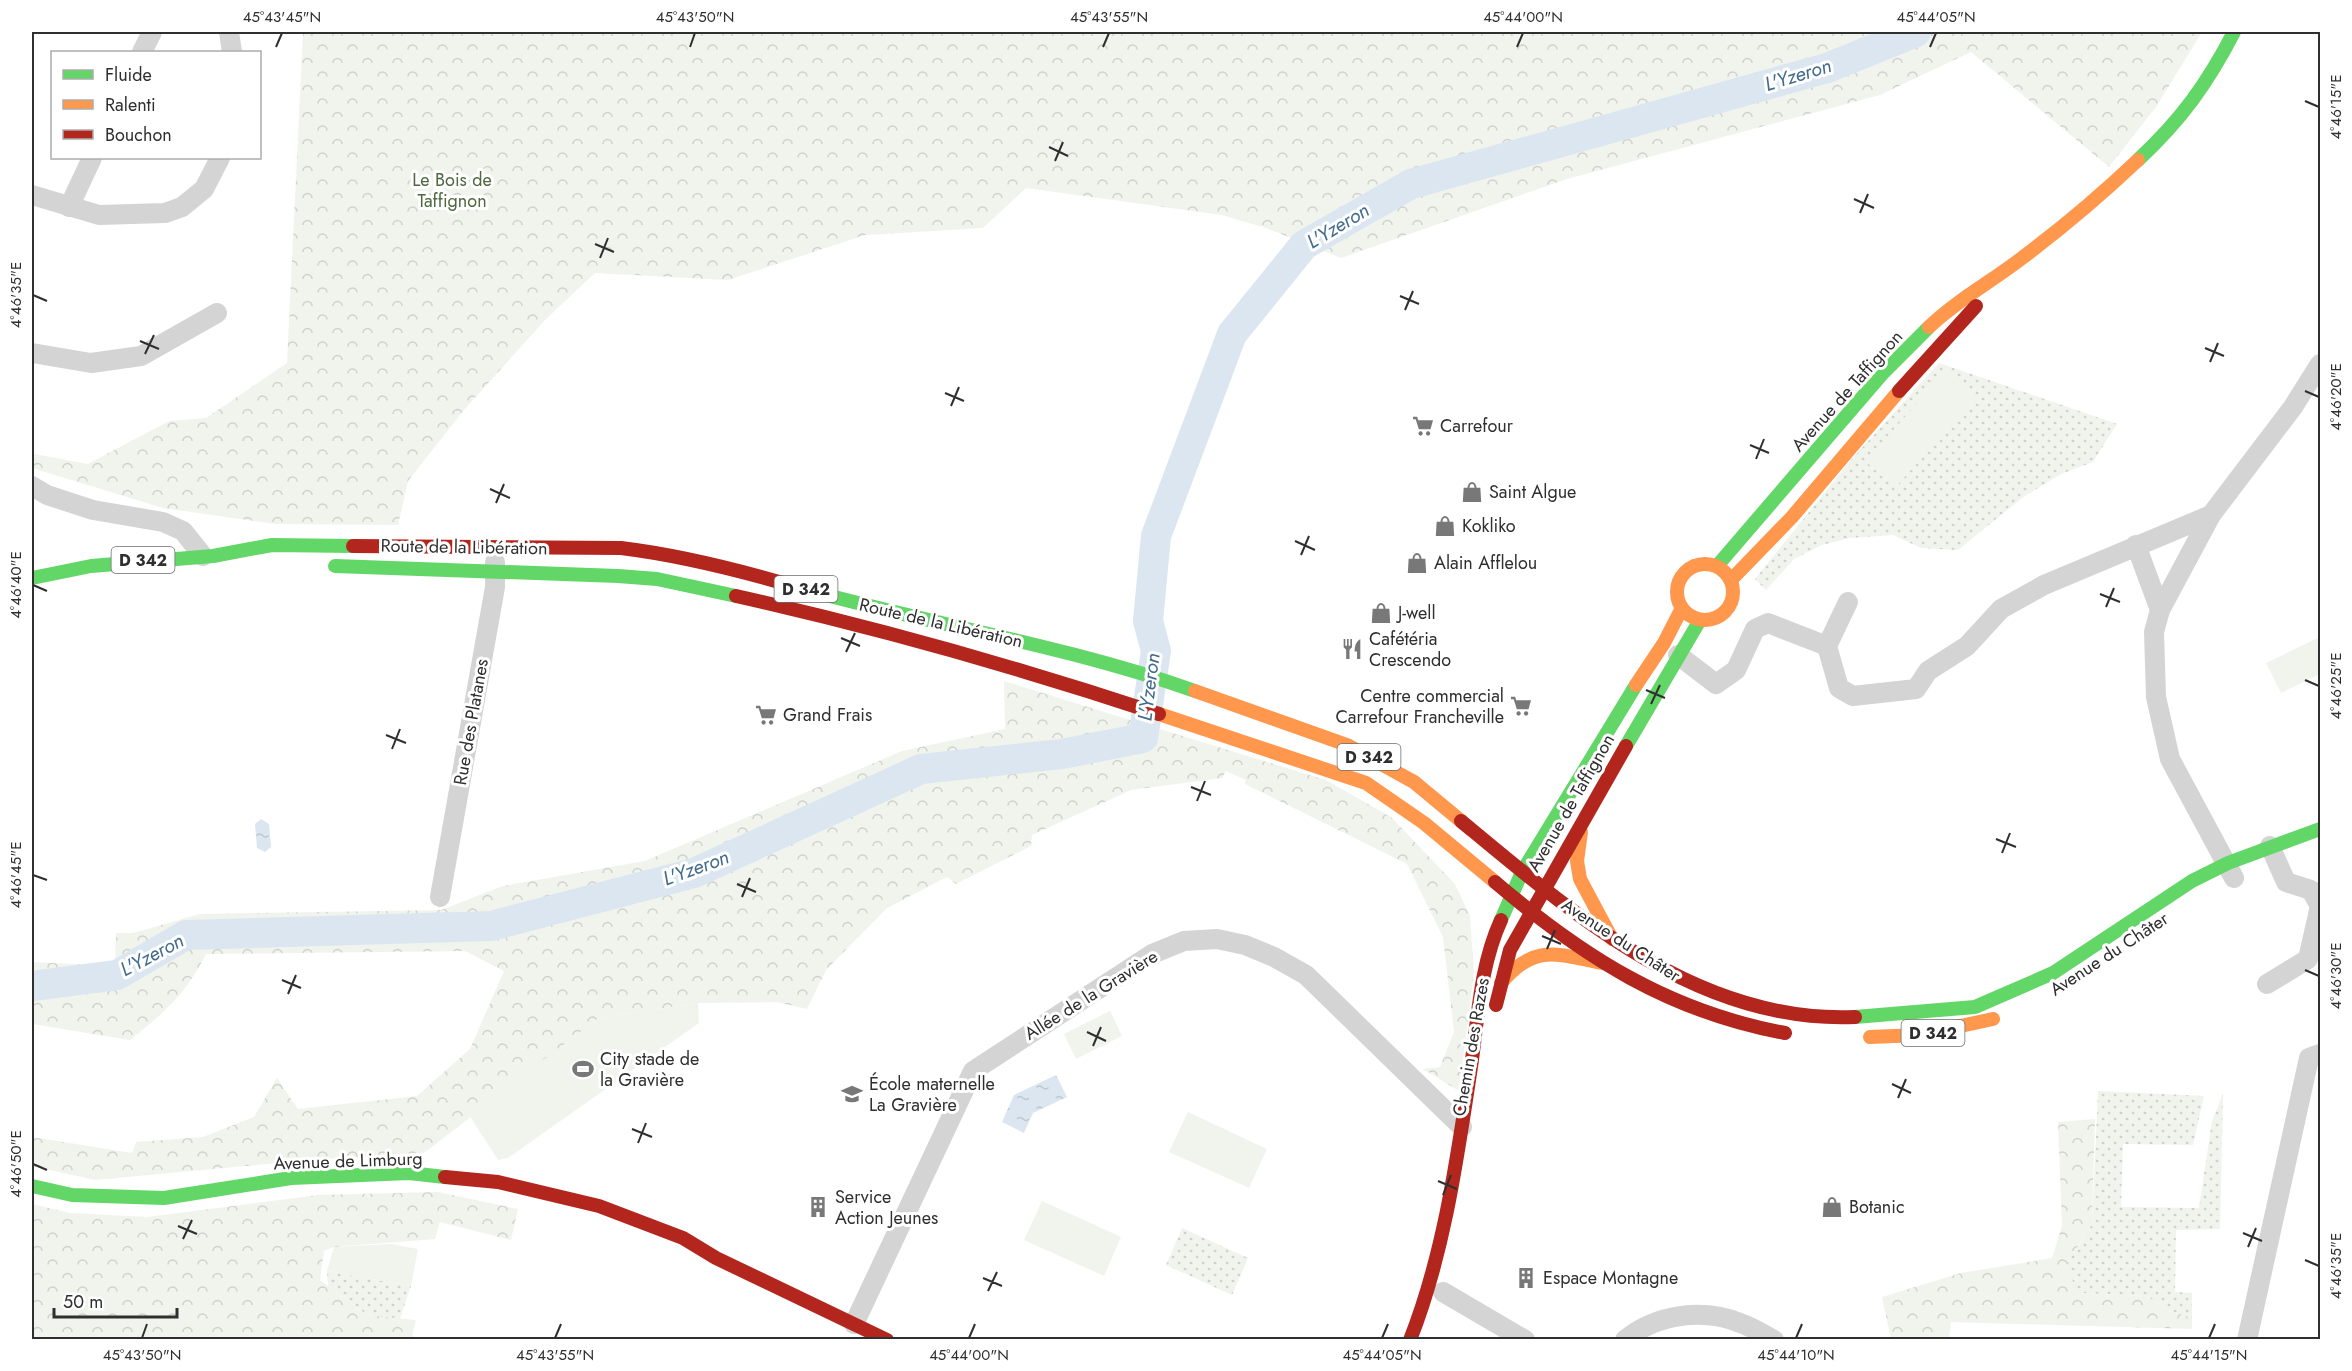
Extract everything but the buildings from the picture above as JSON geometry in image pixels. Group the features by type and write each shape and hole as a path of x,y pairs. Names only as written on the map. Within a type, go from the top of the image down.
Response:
{"main road":[{"name":"Avenue de Taffignon","path":"1511,895 1522,872 1616,714 1664,643 1682,608 1677,591 1682,576 1694,566 1710,564 1717,566 1883,373 1944,313 2021,259 2108,189 2166,134 2210,78 2234,32"},
{"name":"Avenue de Taffignon","path":"1731,580 1792,517 1923,362 2021,259"},
{"name":"Route de la Libération","path":"239,555 272,545 621,548 663,553 721,565 846,601 1013,638 1112,666 1189,689 1347,744 1414,782 1522,872"},
{"name":"Route de la Libération","path":"37,572 118,561 203,556 239,555 261,560"},
{"name":"Route de la Libération","path":"315,565 618,576 675,583 850,622 1102,694 1366,783 1400,803 1511,895"},
{"path":"1682,608 1700,620 1717,618 1725,613 1733,598 1731,580 1717,566"},
{"name":"Avenue de Taffignon","path":"1530,911 1700,620"},
{"path":"1583,822 1578,868 1584,890 1601,914 1612,939"},
{"name":"Avenue du Châter","path":"1522,872 1612,939 1685,982 1742,1003 1787,1013 1836,1018 1900,1015 1945,1008 1975,1007 2053,973 2192,881 2233,875 2320,830"},
{"name":"Avenue du Châter","path":"2270,857 2298,853"},
{"name":"Avenue du Châter","path":"1511,895 1602,963 1670,999 1737,1024 1795,1035"},
{"name":"Chemin des Razes","path":"1410,1340 1418,1320 1444,1224 1462,1127 1487,957 1511,895"},
{"name":"Chemin des Razes","path":"1495,1015 1500,984 1510,950 1530,911"},
{"path":"1500,984 1521,962 1534,957 1553,955 1602,963"},
{"name":"D 342","path":"1975,1007 1981,1023"},
{"name":"D 342","path":"1859,1038 1919,1035 1981,1023 2012,1012"},
{"name":"Chemin des Razes","path":"1424,1340 1439,1302 1482,1092"},
{"name":"Chemin des Razes","path":"1461,1194 1462,1127"},
{"name":"Avenue de Limburg","path":"32,1186 72,1195 164,1198 291,1178 409,1173 498,1182 589,1203 683,1238 716,1258 886,1340"},
{"name":"Chemin des Razes","path":"1439,1302 1444,1224"}],"street":[{"path":"142,51 152,32"},
{"path":"229,32 232,51"},
{"path":"69,207 92,159"},
{"path":"32,195 99,215 165,213 182,207 204,189 219,159"},
{"path":"32,353 91,363 141,356 217,313"},
{"path":"2233,875 2170,759 2156,697 2154,632 2160,609 2211,515 2293,407 2320,364"},
{"path":"32,486 47,495 93,510 163,522 183,531 203,556"},
{"path":"1848,602 1827,646 1839,688 1853,696 1916,689 1928,671 1967,646 2001,609 2043,585 2211,515"},
{"path":"2136,545 2160,609"},
{"name":"Rue des Platanes","path":"440,897 495,586 495,547"},
{"path":"1678,655 1716,684 1736,670 1755,629 1768,623 1827,646"},
{"path":"2267,984 2308,959 2320,906 2311,890 2286,882 2270,857"},
{"name":"Allée de la Gravière","path":"854,1324 973,1071 1152,954 1184,941 1217,939 1245,945 1306,975 1462,1127"},
{"path":"2247,1340 2309,1058 2320,1054"},
{"path":"1439,1302 1525,1340"},
{"path":"1625,1340 1639,1327 1669,1317 1690,1314 1740,1322 1774,1340"}],"green space":[{"name":"Le Bois de Taffignon","path":"303,32 2202,32 2156,107 2109,167 1971,52 1880,95 1567,179 1341,258 1266,228 1222,215 1026,188 983,228 865,235 728,280 595,273 546,319 463,411 408,481 398,525 276,524 163,508 32,468 32,456 35,454 88,464 169,421 206,418 287,363"},
{"path":"1939,363 2117,424 2093,462 2061,474 2022,498 1958,550 1921,548 1893,535 1849,538 1822,545 1794,559 1766,590 1755,579 1851,460"},
{"path":"1948,369 1977,396 1895,488 1865,461"},
{"path":"2320,637 2320,674 2281,693 2266,663"},
{"path":"1004,681 1326,780 1391,817 1455,884 1470,916 1474,972 1459,1091 1423,1069 1440,1067 1454,1032 1443,937 1407,864 1245,784 1246,780 1226,771 1222,778 1131,790 1032,835 1031,846 956,884 947,877 887,908 826,970 807,1009 777,1002 698,1003 599,1018 424,1153 310,1160 95,1180 32,1166 32,1137 132,1153 136,1142 203,1137 254,1117 277,1078 298,1109 417,1096 470,1049 504,971 465,951 206,954 182,992 130,1040 32,1024 32,962 115,966 116,933 133,933 200,914 441,910 503,886 645,861 902,751 1005,729"},
{"name":"City stade de la Gravière","path":"698,1003 699,1023 508,1158 498,1160 469,1115 599,1018"},
{"path":"1110,1011 1122,1036 1076,1059 1064,1034"},
{"path":"2098,1091 2204,1096 2193,1145 2123,1144 2121,1207 2199,1208 2212,1121 2223,1094 2220,1229 2176,1230 2175,1292 2192,1293 2192,1318 2168,1310 2146,1296 2078,1293 2065,1266 2092,1224"},
{"path":"1188,1112 1267,1149 1249,1188 1169,1152"},
{"path":"2095,1119 2092,1224 2065,1266 2079,1293 2146,1296 2168,1310 2192,1318 2192,1329 1951,1322 1949,1339 1891,1339 1882,1297 1961,1273 2052,1258 2062,1226 2058,1122"},
{"path":"438,1192 518,1209 511,1240 440,1222 435,1239 334,1247 324,1251 320,1280 367,1315 416,1320 412,1336 422,1339 32,1340 32,1204 70,1213 147,1217 318,1195"},
{"path":"1042,1201 1121,1237 1104,1276 1024,1240"},
{"path":"1182,1228 1248,1258 1232,1295 1166,1265"},
{"path":"391,1244 418,1249 411,1286 327,1271 334,1247"},
{"path":"327,1271 411,1286 400,1319 367,1315 328,1286"}],"water":[{"path":"261,819 269,824 271,847 265,852 257,848 255,824"},
{"path":"1056,1075 1067,1097 1033,1113 1024,1133 1002,1122 1014,1095"}],"waterway":[{"name":"L'Yzeron","path":"32,986 117,975 186,935 491,926 694,873 921,769 1062,754 1143,738 1156,651 1148,621 1156,536 1232,334 1304,245 1411,184 1827,68 1916,32"}],"traffic: fast":[{"path":"2138,160 2192,101 2234,32"},
{"path":"1717,566 1883,373 1929,327"},
{"path":"32,578 91,566 213,556 272,545 353,546"},
{"path":"335,566 618,576 657,579 736,596"},
{"path":"786,584 1094,660 1195,691"},
{"path":"1626,746 1700,620"},
{"path":"1501,920 1522,872 1636,685"},
{"path":"1855,1017 1975,1007 2053,973 2192,881 2228,863 2320,829"},
{"path":"32,1186 72,1195 164,1198 291,1178 409,1173 445,1177"}],"traffic: slow":[{"path":"1929,327 1951,308 2052,235 2138,160"},
{"path":"1731,580 1792,517 1899,391"},
{"path":"1699,564 1711,564 1721,568 1729,576 1733,592 1729,608 1721,616 1711,620 1699,620 1689,616 1681,608 1677,598 1677,586 1681,576 1689,568 1699,564"},
{"path":"1636,685 1664,643 1682,608"},
{"path":"1195,691 1347,745 1414,782 1461,821"},
{"path":"1159,714 1366,783 1424,823 1495,882"},
{"path":"1581,832 1577,861 1580,879 1612,939"},
{"path":"1501,983 1513,970 1536,957 1559,955 1602,963"},
{"path":"1870,1037 1919,1035 1993,1019"}],"traffic: jam":[{"path":"1899,391 1976,306"},
{"path":"353,546 621,548 663,554 786,584"},
{"path":"736,596 843,621 949,650 1159,714"},
{"path":"1496,1005 1510,950 1626,746"},
{"path":"1461,821 1548,892 1594,926 1642,957 1691,983 1743,1002 1798,1014 1855,1017"},
{"path":"1495,882 1561,934 1630,978 1704,1011 1743,1024 1785,1033"},
{"path":"1410,1340 1441,1240 1460,1136 1484,974 1488,955 1501,920"},
{"path":"445,1177 498,1182 599,1206 683,1238 716,1258 887,1340"}],"place":[{"name":"Carrefour","path":"1423,426"},
{"name":"Saint Algue","path":"1472,492"},
{"name":"Kokliko","path":"1445,526"},
{"name":"Alain Afflelou","path":"1417,563"},
{"name":"J-well","path":"1381,613"},
{"name":"Cafétéria Crescendo","path":"1352,649"},
{"name":"Centre commercial Carrefour Francheville","path":"1521,706"},
{"name":"Grand Frais","path":"766,715"},
{"name":"City stade de la Gravière","path":"583,1069"},
{"name":"École maternelle La Gravière","path":"852,1094"},
{"name":"Service Action Jeunes","path":"818,1207"},
{"name":"Botanic","path":"1832,1207"},
{"name":"Espace Montagne","path":"1526,1278"}]}
